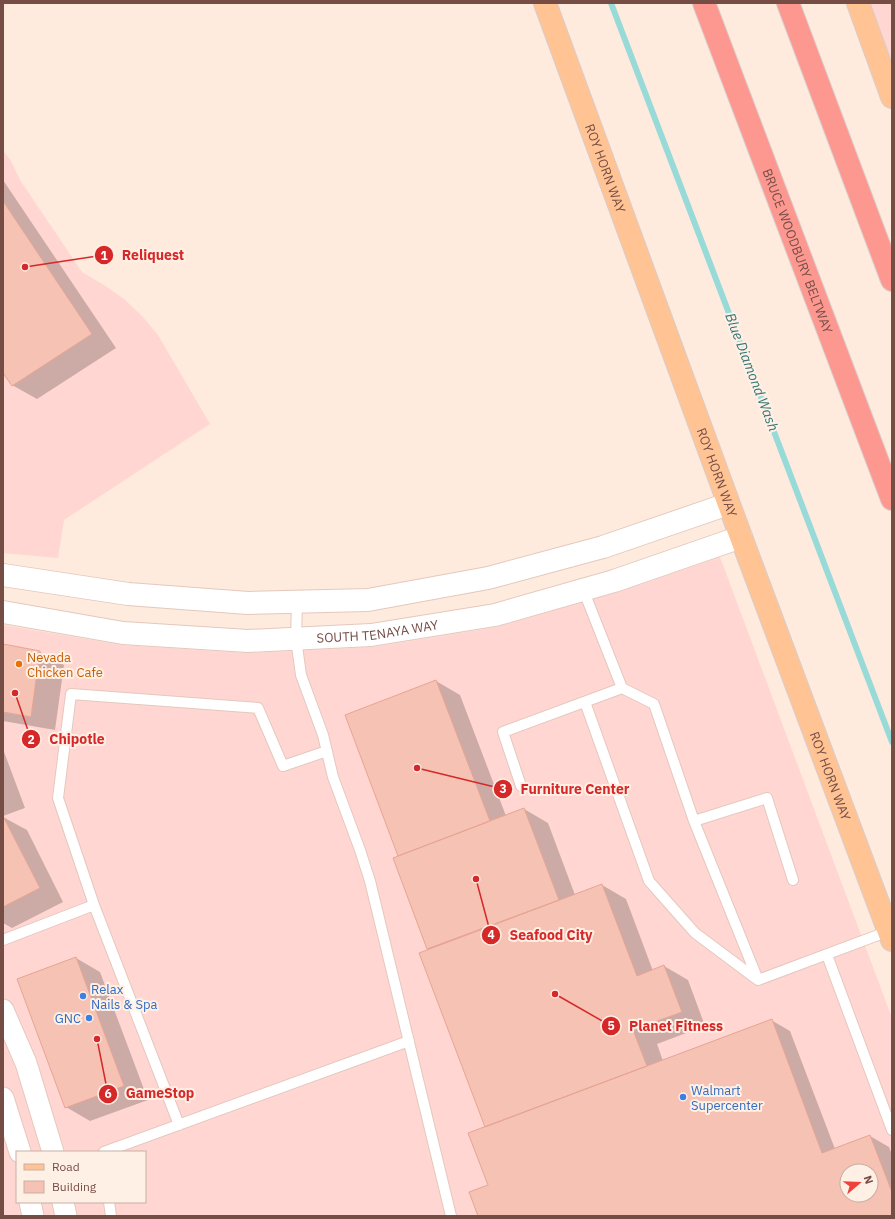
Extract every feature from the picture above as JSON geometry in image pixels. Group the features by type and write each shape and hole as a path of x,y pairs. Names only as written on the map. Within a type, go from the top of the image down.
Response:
{"highway":[{"name":"BRUCE WOODBURY BELTWAY","path":"704,3 892,499"},
{"path":"788,3 892,280"}],"main road":[{"name":"ROY HORN WAY","path":"545,3 728,504 890,936"},
{"path":"858,3 892,97"}],"street":[{"path":"3,575 128,594 248,603 368,600 488,578 603,547 728,504"},
{"name":"SOUTH TENAYA WAY","path":"3,612 123,633 248,641 372,635 495,615 614,581 741,537"},
{"path":"3,1010 26,1063 52,1151"},
{"path":"3,1098 20,1151"},
{"path":"30,1203 33,1216"},
{"path":"63,1203 66,1216"}],"lane":[{"path":"583,590 622,688 654,704 694,821 758,980"},
{"path":"297,602 296,639 301,675 323,735 333,777 370,881 451,1216"},
{"path":"521,786 503,732 622,688"},
{"path":"179,1125 94,905 58,798 71,694 258,708 283,766 327,751"},
{"path":"585,702 649,881 695,933 758,980"},
{"path":"694,821 767,798 794,880"},
{"path":"3,940 94,905"},
{"path":"758,980 827,955 890,936"},
{"path":"827,955 892,1130"},
{"path":"107,1151 409,1041"},
{"path":"109,1203 111,1216"}],"shaded area":[{"path":"861,3 892,3 892,94"},
{"path":"3,150 11,161 20,180 82,272 124,299 142,316 158,335 210,424 64,520 58,558 3,553"},
{"path":"720,557 892,1018 892,1216 3,1216 3,625 122,645 247,653 373,647 497,627 618,592"}],"building":[{"path":"3,201 92,334 12,386 3,373"},
{"path":"3,644 40,651 31,717 3,712"},
{"path":"436,680 490,821 398,856 345,715"},
{"path":"524,808 559,900 427,949 393,858"},
{"path":"3,816 40,888 3,907"},
{"path":"602,884 637,976 664,965 682,1012 633,1030 647,1066 485,1127 419,953"},
{"path":"76,957 124,1086 65,1108 17,979"},
{"name":"Walmart Supercenter","path":"772,1019 822,1153 870,1135 892,1192 892,1216 478,1216 469,1192 488,1185 468,1133"}],"waterway":[{"name":"Blue Diamond Wash","path":"611,3 892,742"}],"place":[{"name":"Reliquest","path":"25,267"},
{"name":"Nevada Chicken Cafe","path":"19,664"},
{"name":"Chipotle","path":"15,693"},
{"name":"Furniture Center","path":"417,768"},
{"name":"Seafood City","path":"476,879"},
{"name":"Planet Fitness","path":"555,994"},
{"name":"Relax Nails & Spa","path":"83,996"},
{"name":"GNC","path":"89,1018"},
{"name":"GameStop","path":"97,1039"},
{"name":"Walmart Supercenter","path":"683,1097"}]}
